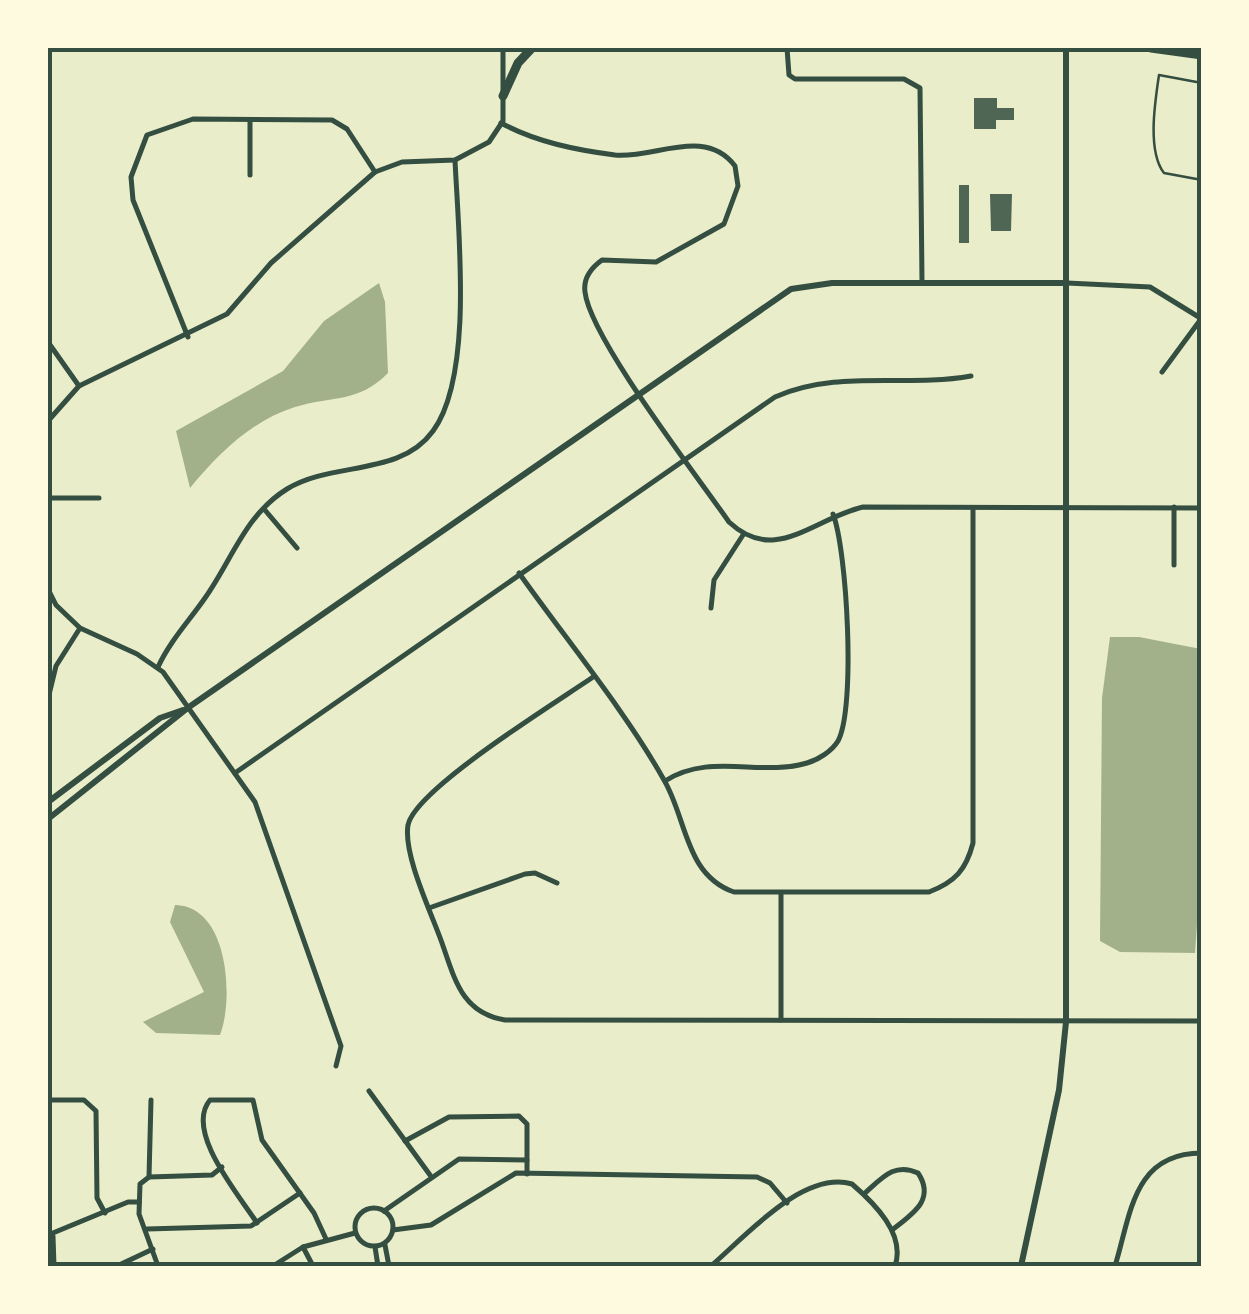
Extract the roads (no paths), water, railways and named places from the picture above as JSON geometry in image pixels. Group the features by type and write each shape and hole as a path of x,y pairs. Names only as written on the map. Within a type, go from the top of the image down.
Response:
{"highway":[{"path":"503,96 518,63 532,48"},
{"path":"1151,48 1202,55"}],"street":[{"path":"48,421 78,386 227,314 271,263 376,172 402,162 455,160 489,142 502,123 502,48"},
{"path":"787,48 789,75 794,79 904,79 920,88 922,282"},
{"path":"1021,1266 1060,1090 1066,1022 1066,48"},
{"path":"188,336 132,200 136,159 148,135 193,119 332,120 347,128 376,172"},
{"path":"250,120 250,176"},
{"path":"502,123 532,140 618,155 662,147 714,149 734,166 738,186 724,224 656,262 602,260 586,280 585,296 597,327 685,458 743,535 762,542 781,541 833,514 862,507 1202,508"},
{"path":"158,667 220,574 240,535 264,509 287,489 307,480 384,462 416,448 442,417 458,364 455,160"},
{"path":"48,819 189,708 791,290 822,284 922,282 1150,287 1201,319 1162,372"},
{"path":"48,342 78,386"},
{"path":"235,773 775,397 804,384 971,376"},
{"path":"48,498 99,498"},
{"path":"1174,507 1174,565"},
{"path":"520,572 665,781 696,862 708,878 734,892 928,892 951,884 967,864 972,843 973,508"},
{"path":"264,509 297,548"},
{"path":"665,781 700,766 805,764 824,756 838,742 845,715 846,562 833,514"},
{"path":"711,608 714,580 743,535"},
{"path":"48,589 63,614 80,628 158,667 255,802 341,1046 336,1066"},
{"path":"48,699 56,666 80,628"},
{"path":"593,677 416,805 408,841 460,993 472,1008 490,1018 1202,1021"},
{"path":"48,802 160,718 189,708"},
{"path":"430,908 525,874 535,873 557,882"},
{"path":"781,1021 782,893"},
{"path":"369,1091 430,1175"},
{"path":"257,1223 204,1141 206,1103 218,1098 250,1098 256,1103 262,1140 300,1193 326,1239"},
{"path":"48,1100 84,1100 96,1111 97,1198 105,1213"},
{"path":"149,1177 151,1100"},
{"path":"405,1141 450,1117 524,1119 527,1174"},
{"path":"1115,1266 1139,1186 1156,1164 1170,1156 1202,1153"},
{"path":"384,1244 365,1244 355,1233 355,1222 364,1210 384,1211 430,1175 459,1160 527,1160"},
{"path":"158,1266 140,1202 140,1184 149,1177 212,1176 222,1168"},
{"path":"864,1194 891,1170 901,1168 918,1173 926,1189 924,1200 892,1230"},
{"path":"389,1266 384,1244 393,1230 431,1225 510,1175 757,1177 770,1182 787,1203"},
{"path":"711,1266 818,1182 841,1181 864,1194 892,1230 898,1244 896,1266"},
{"path":"146,1229 257,1223 300,1193"},
{"path":"54,1266 50,1236 128,1202 140,1202"},
{"path":"384,1211 393,1230"},
{"path":"273,1266 302,1247 355,1233"},
{"path":"374,1246 378,1266"},
{"path":"302,1247 313,1266"},
{"path":"116,1266 153,1250"}],"lane":[{"path":"1202,83 1159,75 1156,96 1156,162 1164,173 1202,180"}]}
